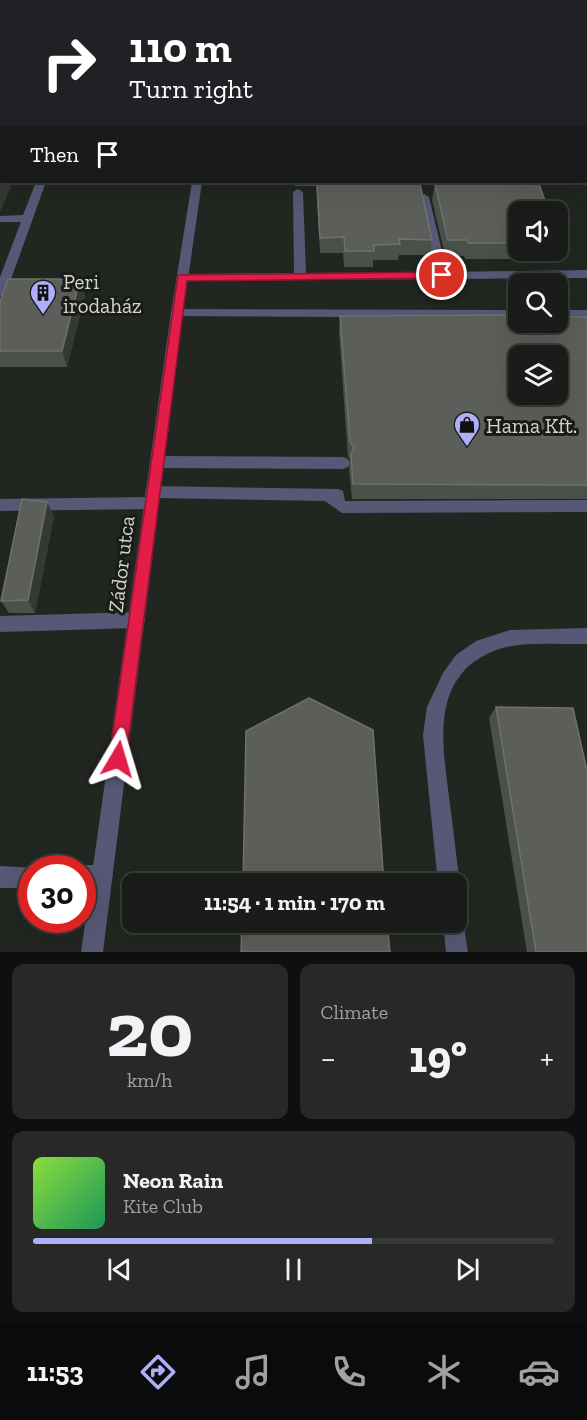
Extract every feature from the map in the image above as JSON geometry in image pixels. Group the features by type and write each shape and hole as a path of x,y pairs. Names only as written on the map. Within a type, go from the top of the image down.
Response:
{"street":[{"path":"0,293 41,183"},
{"name":"Zádor utca","path":"96,855 136,620 197,183"},
{"path":"298,192 300,276"},
{"path":"424,197 442,275"},
{"path":"0,219 28,219"},
{"path":"182,278 587,274"},
{"path":"177,313 508,314"},
{"path":"568,314 587,314"},
{"path":"157,462 343,463"},
{"path":"0,505 152,497 337,495 342,507 587,506"},
{"path":"0,624 136,620"},
{"path":"448,873 432,735 436,707 449,679 462,661 482,647 510,638 587,636"},
{"path":"0,877 18,877"},
{"name":"Zádor utca","path":"92,933 92,952"},
{"path":"455,933 457,952"}],"building":[{"path":"317,183 420,184 432,240 399,239 400,244 374,245 374,251 345,251 344,237 320,238"},
{"path":"435,184 539,184 545,201 508,201 508,243 468,243 467,240 448,240"},
{"name":"Peri irodaház","path":"8,279 80,279 62,351 0,351 0,302"},
{"name":"Hama Kft.","path":"508,315 508,333 568,333 568,317 587,317 587,485 353,484 351,454 354,447 350,442 340,316"},
{"path":"22,499 47,502 28,600 1,601"},
{"path":"309,698 373,730 383,873 243,873 246,731"},
{"path":"496,707 573,708 587,771 587,952 536,952"},
{"path":"242,933 388,933 390,952 241,952"}],"place":[{"name":"Peri irodaház","path":"43,316"},
{"name":"Hama Kft.","path":"467,448"}],"route":[{"path":"118,759 182,278 442,275"}]}
